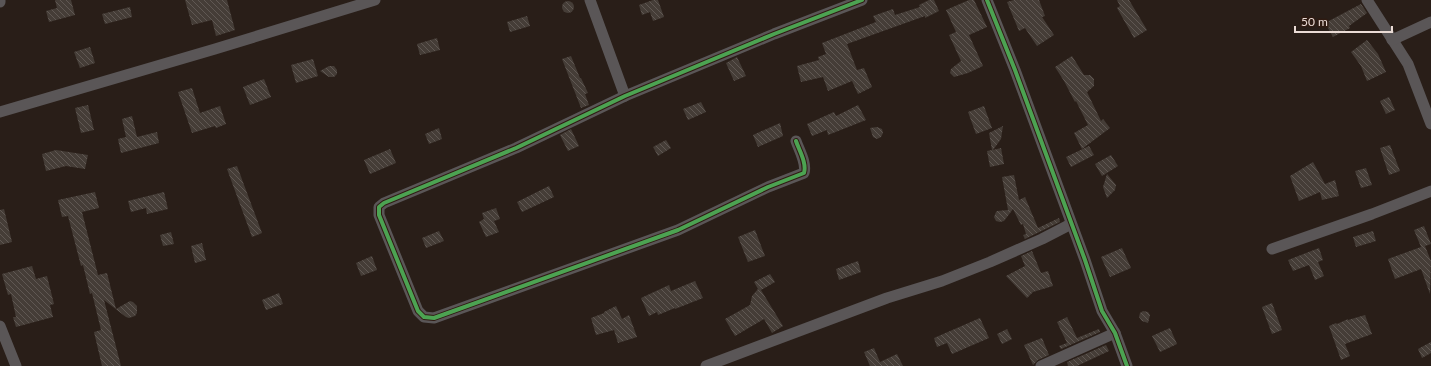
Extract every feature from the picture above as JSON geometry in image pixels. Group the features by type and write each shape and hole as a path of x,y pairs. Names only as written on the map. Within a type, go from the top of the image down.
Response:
{"street":[{"path":"0,112 207,52 375,0"},
{"path":"590,0 625,96"},
{"path":"796,141 804,162 804,173 768,187 678,230 434,318 424,317 418,311 379,215 379,207 384,203 516,148 625,96 862,0"},
{"path":"987,0 1015,70 1102,311 1115,333 1128,366"},
{"path":"1367,0 1408,64 1431,124"},
{"path":"1392,40 1431,22"},
{"path":"1272,249 1372,214 1431,191"},
{"path":"706,366 887,298 949,279 1016,251 1071,224"},
{"path":"0,326 16,366"},
{"path":"1041,366 1115,333"}],"building":[{"path":"55,0 71,0 75,15 49,22 46,11 57,8"},
{"path":"185,0 227,0 235,30 216,36 212,20 192,25"},
{"path":"653,0 658,0 664,17 653,21 650,12 642,15 639,5"},
{"path":"929,0 934,0 939,11 925,18 925,16 847,44 857,70 864,68 872,87 858,94 852,81 828,91 823,77 801,82 797,66 819,60 818,57 826,54 822,43 876,22 873,16 893,9 895,15 920,7 919,5"},
{"path":"969,0 974,0 987,27 969,35 983,66 968,73 954,77 950,73 951,69 961,61 949,35 956,32 946,10"},
{"path":"1014,0 1039,0 1045,16 1042,17 1054,35 1037,46 1025,28 1019,31 1007,2"},
{"path":"1117,0 1129,0 1147,30 1134,38 1117,8 1120,6"},
{"path":"568,1 572,3 574,7 572,11 568,13 564,11 562,7 564,3"},
{"path":"1361,4 1367,13 1349,26 1350,28 1333,37 1325,23"},
{"path":"130,7 132,17 105,24 102,14"},
{"path":"527,16 530,26 510,32 507,22"},
{"path":"437,38 440,50 420,55 417,44"},
{"path":"1367,40 1378,54 1386,72 1367,81 1361,66 1351,52"},
{"path":"90,47 95,63 80,68 74,52"},
{"path":"571,56 588,93 585,94 589,105 581,108 562,59"},
{"path":"1072,56 1084,75 1090,75 1094,79 1094,86 1087,92 1101,121 1103,119 1110,128 1082,149 1074,133 1088,125 1076,101 1075,102 1055,67"},
{"path":"737,57 746,76 734,81 726,63"},
{"path":"313,59 318,76 296,83 291,65"},
{"path":"329,66 334,66 337,70 337,74 334,77 329,77 320,71"},
{"path":"264,79 271,97 250,105 243,87"},
{"path":"192,88 200,113 220,106 226,124 216,128 215,126 192,133 178,92"},
{"path":"1389,97 1395,110 1386,114 1380,101"},
{"path":"701,102 706,112 688,120 683,109"},
{"path":"88,105 94,130 81,133 75,108"},
{"path":"858,105 866,120 828,135 827,130 812,136 807,124 834,112 836,116"},
{"path":"984,106 992,128 976,134 968,112"},
{"path":"132,116 137,137 157,132 159,143 121,153 118,139 126,137 122,119"},
{"path":"780,123 783,136 758,147 753,135"},
{"path":"1003,126 1001,139 993,150 1001,148 1004,164 990,167 987,151 992,150 989,133"},
{"path":"877,127 882,129 883,133 881,137 877,139 873,137 870,128"},
{"path":"439,128 442,139 429,144 425,134"},
{"path":"571,129 579,146 568,151 560,135"},
{"path":"666,140 671,148 658,156 653,147"},
{"path":"1390,145 1400,171 1389,175 1380,148"},
{"path":"1089,146 1094,155 1071,167 1066,157"},
{"path":"390,149 396,163 370,174 364,160"},
{"path":"56,150 88,155 85,169 66,166 46,171 42,154"},
{"path":"1111,155 1118,166 1102,176 1095,164"},
{"path":"1313,162 1325,184 1335,180 1339,196 1322,200 1320,192 1299,201 1290,176"},
{"path":"237,166 262,233 252,237 227,169"},
{"path":"1366,168 1372,185 1361,188 1355,171"},
{"path":"1107,174 1116,185 1115,190 1107,198 1103,187"},
{"path":"1014,175 1019,200 1025,197 1038,228 1059,218 1060,222 1025,239 1023,235 1026,234 1023,224 1021,225 1013,209 1004,221 996,221 994,217 997,211 1008,210 1002,177"},
{"path":"549,186 554,197 522,212 517,202"},
{"path":"95,192 99,208 82,212 98,275 107,273 116,309 130,301 137,306 137,313 135,316 129,318 126,317 104,300 121,366 102,366 94,332 101,330 92,293 90,294 83,265 81,266 68,216 62,217 58,200"},
{"path":"164,192 168,209 147,214 146,208 131,212 128,201"},
{"path":"496,208 500,219 494,221 499,232 486,237 479,222 484,219 482,213"},
{"path":"4,209 12,242 0,245 0,210"},
{"path":"1424,226 1431,244 1425,246 1431,261 1430,294 1421,269 1395,279 1388,259 1421,247 1414,230"},
{"path":"755,230 765,256 748,262 738,237"},
{"path":"439,231 444,241 426,248 422,238"},
{"path":"1373,231 1376,241 1356,247 1353,237"},
{"path":"171,232 174,244 163,246 160,235"},
{"path":"202,243 206,260 195,263 191,246"},
{"path":"1122,248 1131,268 1110,277 1101,257"},
{"path":"1319,248 1323,260 1318,262 1324,276 1315,280 1309,265 1293,271 1288,260"},
{"path":"1032,251 1041,273 1048,271 1053,286 1033,292 1027,298 1006,276 1025,266 1021,256"},
{"path":"372,256 377,270 361,276 356,263"},
{"path":"858,261 861,272 839,280 836,269"},
{"path":"32,266 36,279 47,276 54,304 50,305 53,317 16,327 13,317 16,317 11,294 8,295 2,274"},
{"path":"770,274 775,282 761,290 783,326 772,333 764,319 735,336 725,319 750,305 752,296 758,289 754,282"},
{"path":"695,281 703,298 658,315 657,312 649,316 641,298 669,285 671,291"},
{"path":"279,293 283,304 266,310 262,300"},
{"path":"1272,303 1282,330 1272,334 1262,307"},
{"path":"616,306 622,319 629,315 637,337 618,343 614,330 596,335 591,318"},
{"path":"1143,311 1148,312 1150,315 1148,323 1142,321 1139,317 1140,313"},
{"path":"1365,315 1372,334 1345,344 1350,356 1341,360 1329,326"},
{"path":"1067,317 1077,338 1099,329 1100,332 1061,349 1059,346 1067,343 1057,322"},
{"path":"980,318 989,338 952,354 947,343 937,347 934,338"},
{"path":"1170,328 1177,344 1160,352 1152,336"},
{"path":"1007,329 1012,339 1002,344 997,334"},
{"path":"1042,338 1049,355 1038,360 1033,365 1024,345"},
{"path":"1431,342 1431,353 1422,358 1418,349"},
{"path":"1106,345 1109,351 1077,366 1068,366 1067,362"},
{"path":"874,348 880,362 897,354 903,366 870,366 864,352"}],"cycle path":[{"path":"796,141 804,161 804,173 768,187 678,230 434,318 424,317 418,311 379,215 379,207 384,203 516,148 625,96 774,34 862,0"},
{"path":"987,0 1015,70 1085,260 1102,311 1115,333 1127,366"}]}
